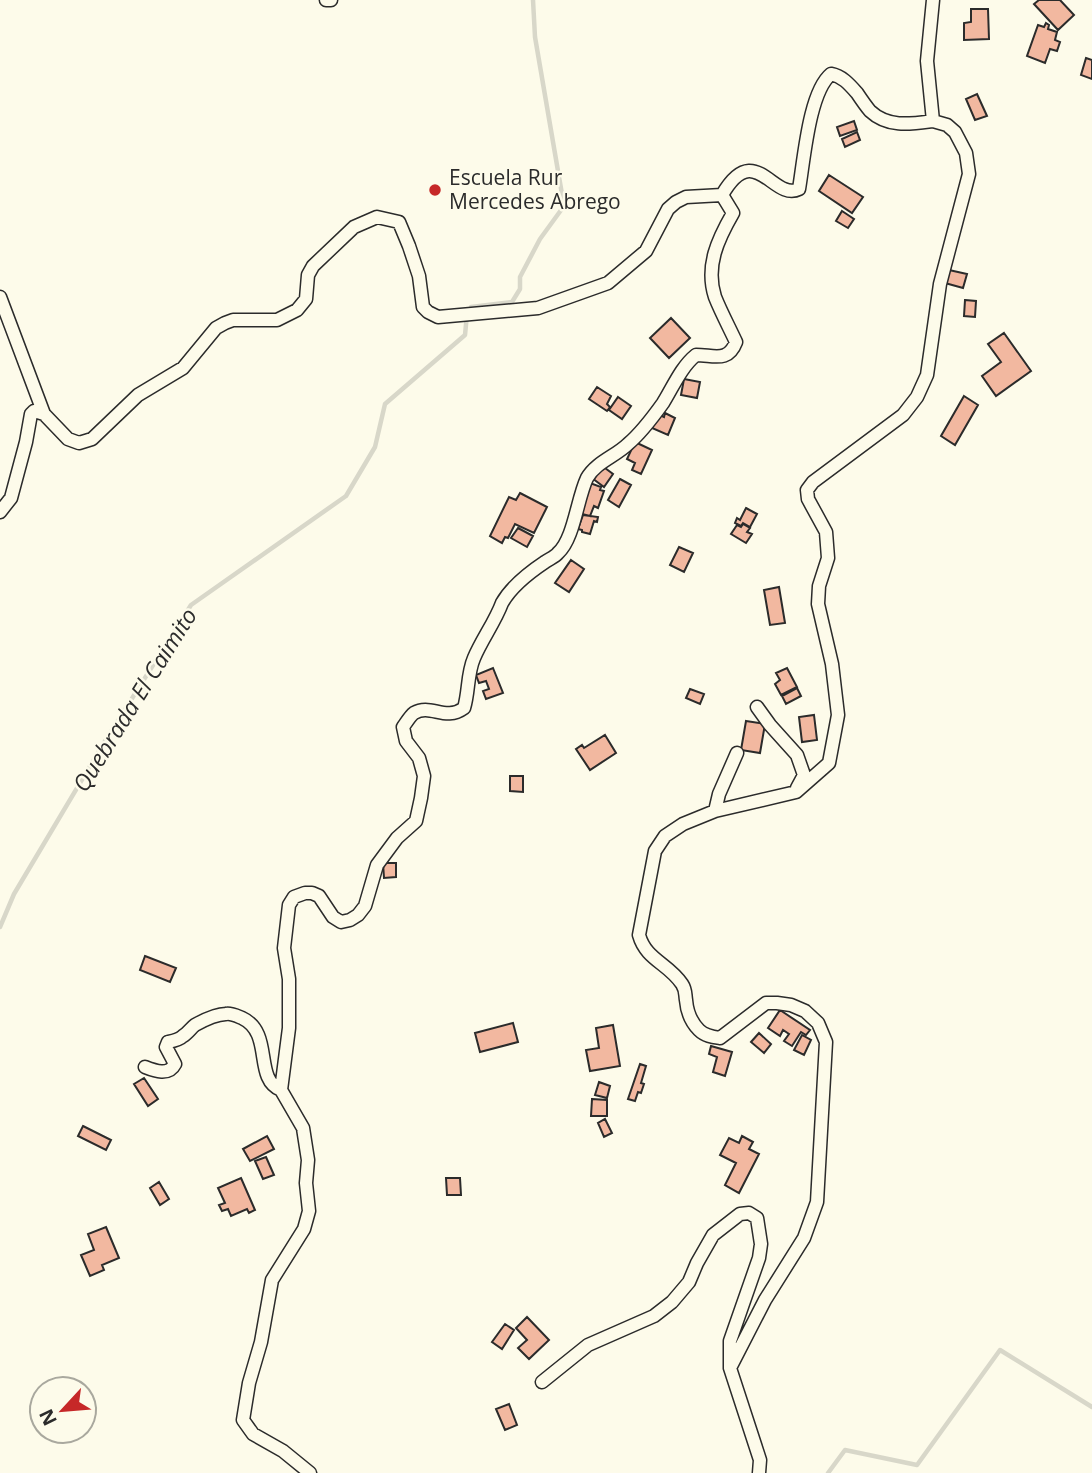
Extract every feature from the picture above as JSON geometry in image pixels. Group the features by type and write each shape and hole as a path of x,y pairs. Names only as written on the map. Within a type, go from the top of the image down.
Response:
{"street":[{"path":"933,0 927,61 933,121"},
{"path":"722,195 733,180 745,172 768,178 789,191 799,189 808,129 820,87 831,74 839,76 872,112 891,123 906,125 933,121 947,125 955,132 966,153 969,174 940,284 927,375 917,397 903,415 813,482 807,490 808,499 826,531 828,558 819,586 818,604 832,664 838,715 829,763 796,792 715,811 683,824 665,836 655,851 639,935 647,952 674,972 685,988 690,1017 701,1032 720,1038 766,1003 791,1004 805,1011 818,1023 826,1042 817,1202 804,1238 765,1300 730,1368"},
{"path":"0,297 44,414 68,439 79,443 92,439 138,395 183,368 216,328 233,320 277,320 297,310 306,299 308,275 313,266 354,228 377,217 399,222 419,276 422,307 438,317 538,309 608,284 646,251 668,209 676,202 686,197 722,195"},
{"path":"281,1090 289,1028 289,979 284,948 289,905 294,897 312,893 319,896 333,917 341,922 358,915 367,899 377,865 397,838 416,821 424,776 419,758 406,741 403,727 413,713 426,709 456,714 464,708 474,659 502,603 528,575 558,553 566,543 588,477 626,446 643,427 661,406 687,363 696,355 721,357 734,348 736,342 713,285 713,257 733,213 722,195"},
{"path":"0,512 11,498 31,414 34,411 44,414"},
{"path":"757,707 797,755 804,775 796,792"},
{"path":"715,811 719,794 737,753"},
{"path":"145,1068 159,1072 173,1068 175,1064 166,1047 168,1042 181,1038 211,1017 225,1013 245,1019 260,1037 267,1076 274,1087 281,1090 303,1128 308,1160 306,1183 309,1210 304,1229 272,1280 243,1420 253,1434 283,1451 310,1473"},
{"path":"542,1382 588,1345 653,1315 672,1302 689,1282 713,1235 740,1214 749,1213 757,1218 760,1258 730,1342 730,1368 760,1460 759,1473"}],"building":[{"path":"1039,0 1060,0 1074,15 1058,30 1034,4"},
{"path":"971,9 988,9 989,39 964,40 964,23 971,22"},
{"path":"1046,23 1049,25 1048,29 1057,32 1055,40 1060,42 1057,51 1050,49 1045,63 1027,56 1038,25 1044,27"},
{"path":"1086,58 1092,60 1092,79 1081,75"},
{"path":"977,94 987,116 975,120 966,99"},
{"path":"854,121 857,130 840,136 837,127"},
{"path":"857,132 860,140 845,147 842,139"},
{"path":"829,175 863,197 852,213 819,191"},
{"path":"842,211 854,219 848,228 836,221"},
{"path":"949,270 967,274 963,288 945,283"},
{"path":"965,300 976,301 975,317 964,316"},
{"path":"671,318 690,338 669,358 650,338"},
{"path":"1004,333 1031,371 996,396 982,376 1001,362 988,344"},
{"path":"684,379 700,382 697,398 681,395"},
{"path":"597,387 611,396 607,411 589,399"},
{"path":"964,396 978,405 955,445 941,436"},
{"path":"618,397 631,406 622,419 609,410"},
{"path":"665,413 675,418 668,435 652,428 658,414 664,417"},
{"path":"635,442 652,450 641,474 632,470 635,463 627,459"},
{"path":"601,465 613,474 604,487 592,478"},
{"path":"620,479 631,485 619,507 608,500"},
{"path":"590,483 604,491 598,508 594,506 590,516 582,514"},
{"path":"520,493 547,507 534,533 515,524 508,538 505,537 502,543 490,536 509,497 516,500"},
{"path":"746,508 757,514 750,527 735,523 737,518 740,520"},
{"path":"583,515 598,517 590,534 578,529"},
{"path":"743,524 750,528 747,532 752,534 746,543 731,534 737,525 741,527"},
{"path":"518,528 533,536 527,547 511,538"},
{"path":"679,547 693,553 684,572 670,565"},
{"path":"571,560 584,569 569,592 555,583"},
{"path":"779,587 785,623 770,625 764,590"},
{"path":"493,668 503,693 486,699 483,691 489,689 486,681 479,683 476,675"},
{"path":"787,668 797,687 781,695 775,684 780,680 776,673"},
{"path":"797,688 801,696 786,704 782,696"},
{"path":"690,689 704,694 700,704 686,698"},
{"path":"814,715 817,740 802,742 799,717"},
{"path":"746,721 765,724 760,753 741,750"},
{"path":"605,735 616,753 590,770 576,749 582,745 584,748"},
{"path":"510,776 523,776 523,792 510,791"},
{"path":"383,863 396,863 396,877 384,878"},
{"path":"145,956 176,968 170,982 140,970"},
{"path":"780,1010 810,1030 806,1035 801,1032 792,1046 784,1041 789,1034 783,1030 780,1036 768,1028"},
{"path":"513,1023 518,1042 480,1052 475,1033"},
{"path":"613,1025 620,1066 590,1071 586,1050 599,1048 596,1028"},
{"path":"759,1033 771,1044 764,1053 751,1042"},
{"path":"802,1035 811,1040 804,1055 794,1050"},
{"path":"711,1046 732,1052 725,1076 713,1072 717,1057 709,1054"},
{"path":"640,1064 646,1066 641,1083 644,1084 635,1101 628,1099"},
{"path":"144,1078 158,1099 148,1106 134,1084"},
{"path":"599,1082 610,1086 607,1098 595,1095"},
{"path":"592,1099 607,1100 607,1116 591,1116"},
{"path":"605,1119 612,1133 604,1137 598,1123"},
{"path":"83,1126 111,1140 106,1150 78,1136"},
{"path":"267,1136 274,1149 250,1161 243,1149"},
{"path":"742,1136 753,1142 749,1149 759,1154 739,1193 725,1185 736,1163 720,1155 729,1138 739,1143"},
{"path":"266,1157 274,1175 263,1179 255,1161"},
{"path":"241,1178 255,1210 249,1213 247,1209 231,1216 228,1209 222,1211 219,1205 225,1203 218,1188"},
{"path":"446,1178 460,1178 461,1195 447,1195"},
{"path":"159,1182 169,1199 160,1205 150,1188"},
{"path":"106,1227 119,1258 102,1265 104,1270 90,1276 81,1255 94,1250 88,1234"},
{"path":"527,1317 549,1340 529,1359 518,1348 527,1340 516,1328"},
{"path":"505,1324 514,1330 502,1349 492,1342"},
{"path":"509,1404 517,1425 505,1430 496,1409"}],"waterway":[{"name":"Quebrada El Caimito","path":"0,927 14,894 102,746 191,605 346,496 375,447 385,404 465,335 467,314 471,307 512,302 520,289 520,277 540,239 564,206 535,37 533,0"},
{"path":"828,1473 845,1450 917,1465 1000,1350 1092,1407"}],"place":[{"name":"Escuela Rur Mercedes Abrego","path":"435,190"}]}
